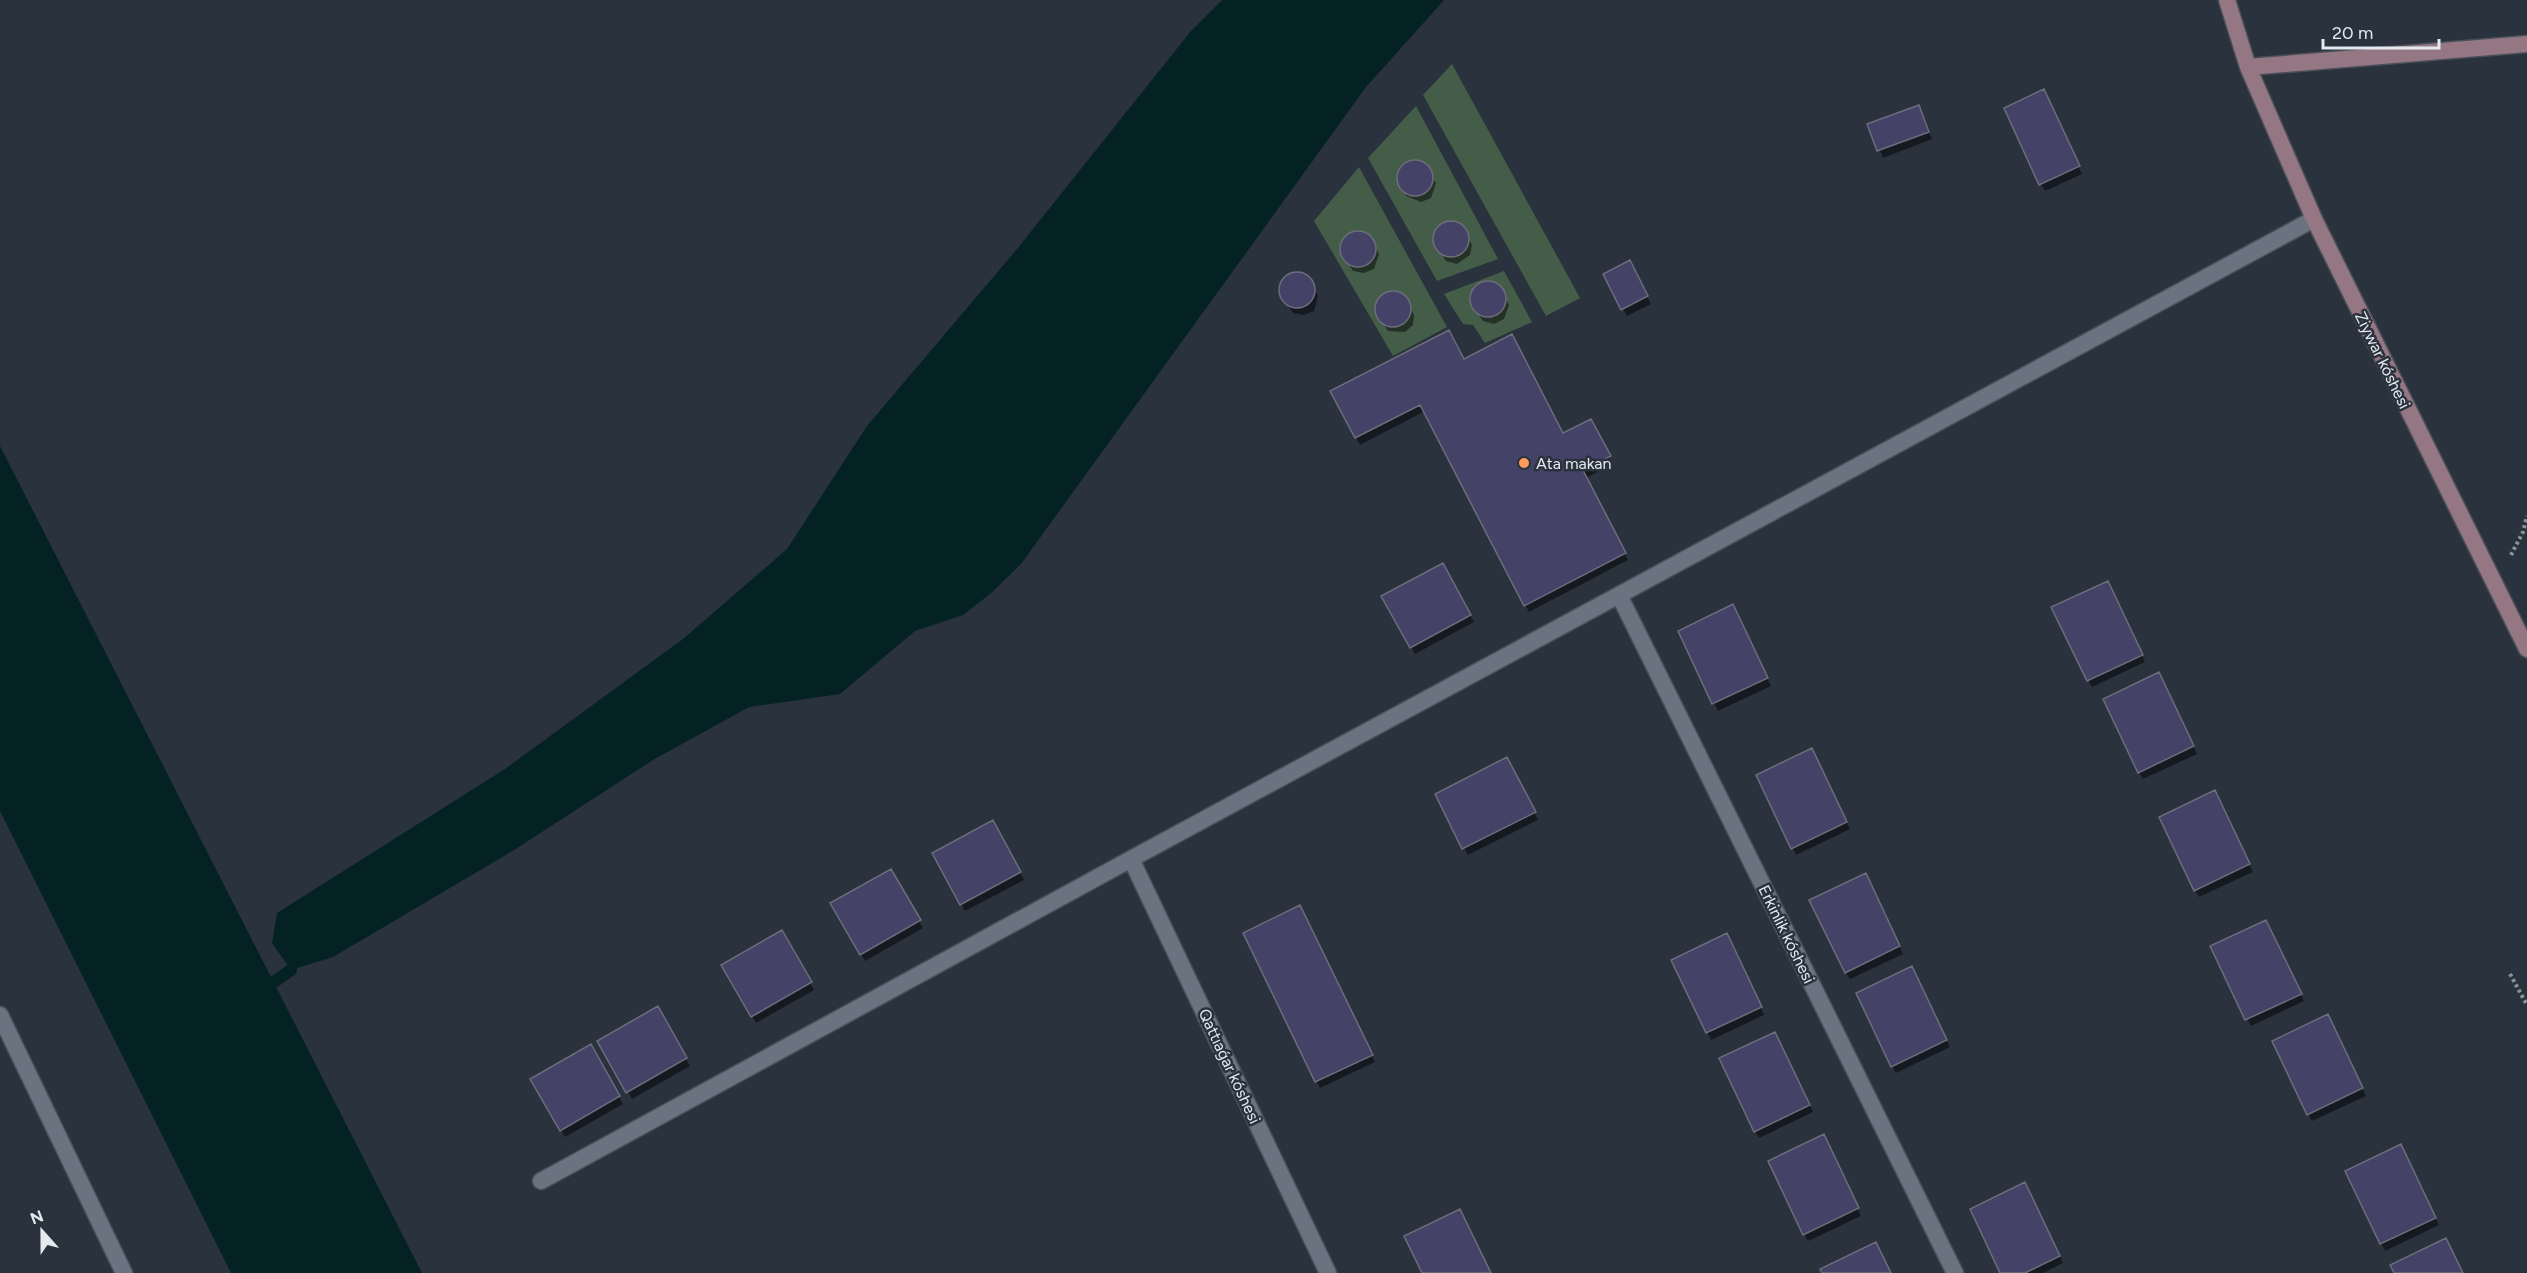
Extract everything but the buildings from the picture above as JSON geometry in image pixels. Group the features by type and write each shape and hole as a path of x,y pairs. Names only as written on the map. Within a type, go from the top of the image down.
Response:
{"main road":[{"name":"Ziywar kóshesi","path":"2228,0 2248,67 2314,219 2527,649"},
{"path":"2248,67 2527,44"}],"street":[{"path":"542,1181 1131,859 2314,219"},
{"name":"Erkinlik kóshesi","path":"1619,595 1955,1273"},
{"name":"Qattıaǵar kóshesi","path":"1131,859 1328,1273"},
{"path":"0,1015 123,1273"}],"path":[{"path":"2510,974 2527,1005"}],"shaded area":[{"path":"1222,0 1444,0 1366,87 1021,564 990,594 963,615 915,631 840,694 749,707 653,760 511,852 333,957 291,970 272,943 277,913 505,769 683,639 787,549 867,426 1017,249 1191,31"},
{"path":"1452,64 1580,298 1546,316 1423,95"},
{"path":"1416,106 1498,259 1437,281 1368,158"},
{"path":"1359,167 1447,327 1393,356 1314,221"},
{"path":"1504,271 1532,322 1485,343 1473,325 1463,324 1444,294"},
{"path":"0,446 422,1273 231,1273 0,811"}],"waterway":[{"path":"260,988 274,982 291,970"}],"place":[{"name":"Ata makan","path":"1524,463"}]}
